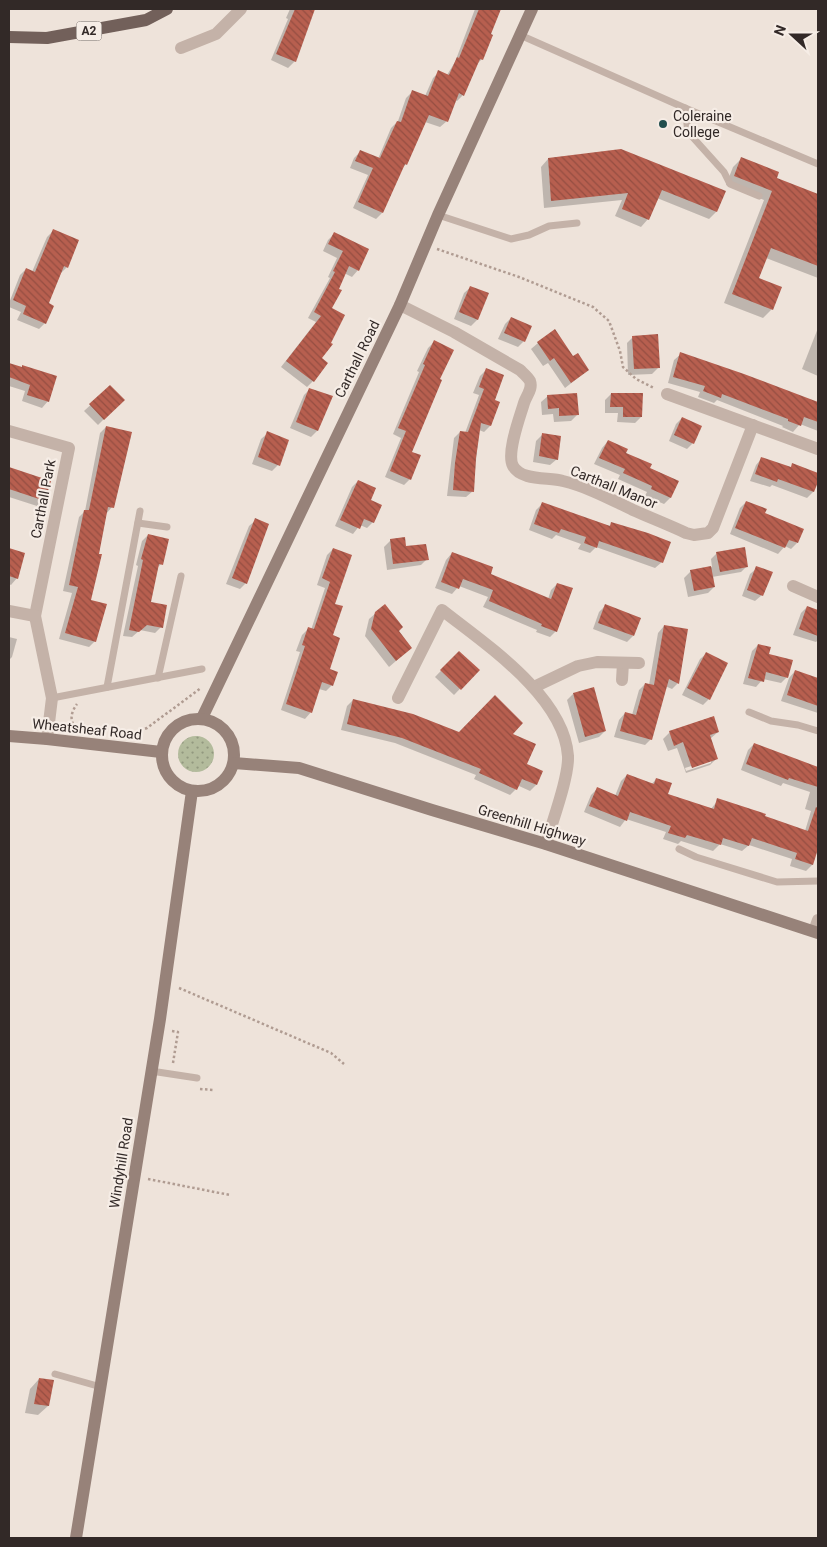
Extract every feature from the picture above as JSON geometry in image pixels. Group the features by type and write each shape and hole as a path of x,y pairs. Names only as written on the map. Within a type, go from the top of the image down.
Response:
{"main road":[{"name":"A2","path":"9,37 47,38 146,20 166,9"},
{"name":"Carthall Road","path":"202,718 400,305 438,215 532,9"},
{"path":"202,718 214,722 224,729 231,739 234,763 230,774 223,782 214,788 192,791 177,785 166,773 162,763 162,752 164,741 170,731 190,719 202,718"},
{"name":"Wheatsheaf Road","path":"9,736 162,752"},
{"name":"Greenhill Highway","path":"234,763 299,768 817,928"},
{"name":"Windyhill Road","path":"76,1538 165,986 192,791"}],"street":[{"path":"181,48 216,34 241,9"},
{"name":"Carthall Manor","path":"400,305 454,332 526,375 530,381 530,388 512,444 511,457 513,465 518,472 526,475 562,480 588,489 686,533 694,535 708,533 713,528 753,425"},
{"path":"667,394 818,449"},
{"name":"Carthall Park","path":"9,431 69,448 35,616 52,698 47,739"},
{"path":"793,586 818,597"},
{"path":"398,698 442,610 507,662 534,687 553,713 564,736 568,756 565,777 546,844"},
{"path":"9,611 35,616"},
{"path":"534,687 578,666 597,662 639,663"},
{"path":"622,680 623,663"}],"lane":[{"path":"520,35 818,164"},
{"path":"685,108 688,132 724,172 730,184 759,196"},
{"path":"438,215 511,239 529,235 548,226 577,223"},
{"path":"107,687 140,511"},
{"path":"138,522 167,528"},
{"path":"158,678 181,576"},
{"path":"52,698 202,670"},
{"path":"749,712 771,721 798,725 818,732"},
{"path":"679,849 777,882 818,881"},
{"path":"151,1071 196,1078"},
{"path":"54,1374 101,1386"}],"path":[{"path":"426,245 519,277 593,307 609,321 624,367 636,379 667,394"},
{"path":"130,735 147,728 204,685"},
{"path":"77,729 71,719 72,712 81,700 87,699 84,692"},
{"path":"165,986 178,988 331,1053 344,1064"},
{"path":"170,1031 178,1032 172,1074"},
{"path":"134,1176 230,1195"}],"green space":[{"path":"196,736 203,737 209,741 213,747 213,761 209,767 203,771 196,772 189,771 183,767 179,761 178,754 179,747 183,741 189,737"}],"building":[{"path":"295,9 315,9 296,62 276,54"},
{"path":"479,9 501,9 483,60 480,59 464,96 459,93 448,122 429,115 383,213 358,202 373,168 355,161 360,150 380,158 397,121 401,122 412,90 428,96 438,70 449,75 457,57 459,58"},
{"path":"621,149 726,191 717,212 662,190 649,220 622,209 628,193 551,201 548,158"},
{"path":"741,157 779,172 777,178 818,194 818,266 771,248 759,278 782,287 773,310 732,294 772,191 734,176"},
{"path":"53,229 79,240 68,268 64,266 49,303 54,306 46,324 23,314 26,306 13,300 26,268 35,272"},
{"path":"334,232 369,249 359,271 349,266 339,289 342,290 332,308 345,315 331,343 333,344 322,358 328,363 314,382 286,361 321,316 314,312 335,272 333,271 343,251 328,244"},
{"path":"470,286 489,293 478,320 459,312"},
{"path":"511,317 532,326 525,342 504,333"},
{"path":"555,329 573,356 578,353 589,370 571,383 554,358 550,361 537,342"},
{"path":"658,334 660,368 634,369 632,336"},
{"path":"434,340 454,350 440,379 442,380 412,452 421,455 411,480 390,471 406,431 398,428"},
{"path":"680,352 818,402 818,422 804,417 801,426 788,421 788,419 722,394 721,398 703,391 705,386 673,377"},
{"path":"9,363 57,376 49,402 27,395 30,385 9,377"},
{"path":"486,368 504,375 495,400 500,402 491,426 481,423 474,492 453,490 460,431 468,432 484,389 479,387"},
{"path":"110,385 125,400 104,420 89,404"},
{"path":"309,388 333,396 318,431 296,422"},
{"path":"577,393 579,415 559,416 559,408 548,409 547,395"},
{"path":"611,393 643,393 642,417 623,417 623,407 610,407"},
{"path":"682,417 702,426 694,444 674,435"},
{"path":"106,426 132,432 114,508 108,507 99,554 102,554 91,600 107,604 96,642 65,633 78,587 69,585 84,510 89,510"},
{"path":"267,431 289,440 280,466 258,457"},
{"path":"542,433 561,436 558,460 539,456"},
{"path":"608,440 628,449 626,453 652,464 650,468 679,481 671,498 651,489 652,486 623,473 625,469 599,458"},
{"path":"761,457 791,467 792,463 818,473 818,482 814,492 778,479 777,482 755,474"},
{"path":"9,467 51,481 45,501 9,489"},
{"path":"358,480 376,488 371,500 382,505 374,523 364,519 360,529 340,520"},
{"path":"746,501 767,509 765,513 804,529 798,543 789,540 785,548 735,528"},
{"path":"542,502 610,526 611,522 671,542 663,563 599,541 597,548 584,543 586,537 561,529 559,533 534,524"},
{"path":"255,518 269,524 247,584 232,578"},
{"path":"148,534 169,539 163,565 159,564 151,602 167,605 163,628 147,625 139,632 129,630 143,560 141,559"},
{"path":"405,537 406,546 426,544 429,560 393,564 390,539"},
{"path":"745,547 748,567 720,572 716,552"},
{"path":"9,548 25,553 18,579 9,576"},
{"path":"333,548 352,555 335,604 343,606 333,635 340,638 330,669 338,672 333,686 322,682 312,713 286,704 305,646 302,645 308,627 314,629 330,582 322,578"},
{"path":"452,552 493,567 491,574 551,599 557,583 573,588 557,632 489,601 493,590 463,579 459,589 441,582"},
{"path":"711,566 715,587 694,591 690,570"},
{"path":"756,566 773,572 763,596 747,590"},
{"path":"385,604 403,627 399,631 412,648 396,661 371,629 375,612"},
{"path":"605,604 641,618 634,636 598,623"},
{"path":"807,606 818,610 818,636 799,629"},
{"path":"664,625 688,629 679,684 669,679 652,740 620,731 625,712 636,715 645,683 654,685"},
{"path":"758,644 771,647 769,654 793,660 788,678 766,672 764,682 748,678"},
{"path":"459,651 480,670 461,690 440,670"},
{"path":"706,652 728,663 710,700 687,688"},
{"path":"795,670 818,678 818,706 787,695"},
{"path":"594,687 606,731 585,737 573,693"},
{"path":"495,695 523,723 513,734 536,744 527,764 543,771 537,785 522,779 517,790 479,773 481,769 402,738 347,724 353,699 413,714 459,732"},
{"path":"714,716 719,732 710,735 718,759 692,768 683,742 674,746 669,731"},
{"path":"754,743 818,767 818,787 789,778 788,780 746,764"},
{"path":"627,774 654,784 656,778 672,783 668,794 714,809 717,798 766,814 765,816 808,831 816,807 818,808 818,849 813,865 795,859 797,853 752,838 749,846 723,838 721,845 687,835 685,838 668,833 671,826 630,812 627,821 589,806 597,787 618,796"},
{"path":"39,1378 54,1380 49,1406 34,1404"}],"place":[{"name":"Coleraine College","path":"663,124"}]}
